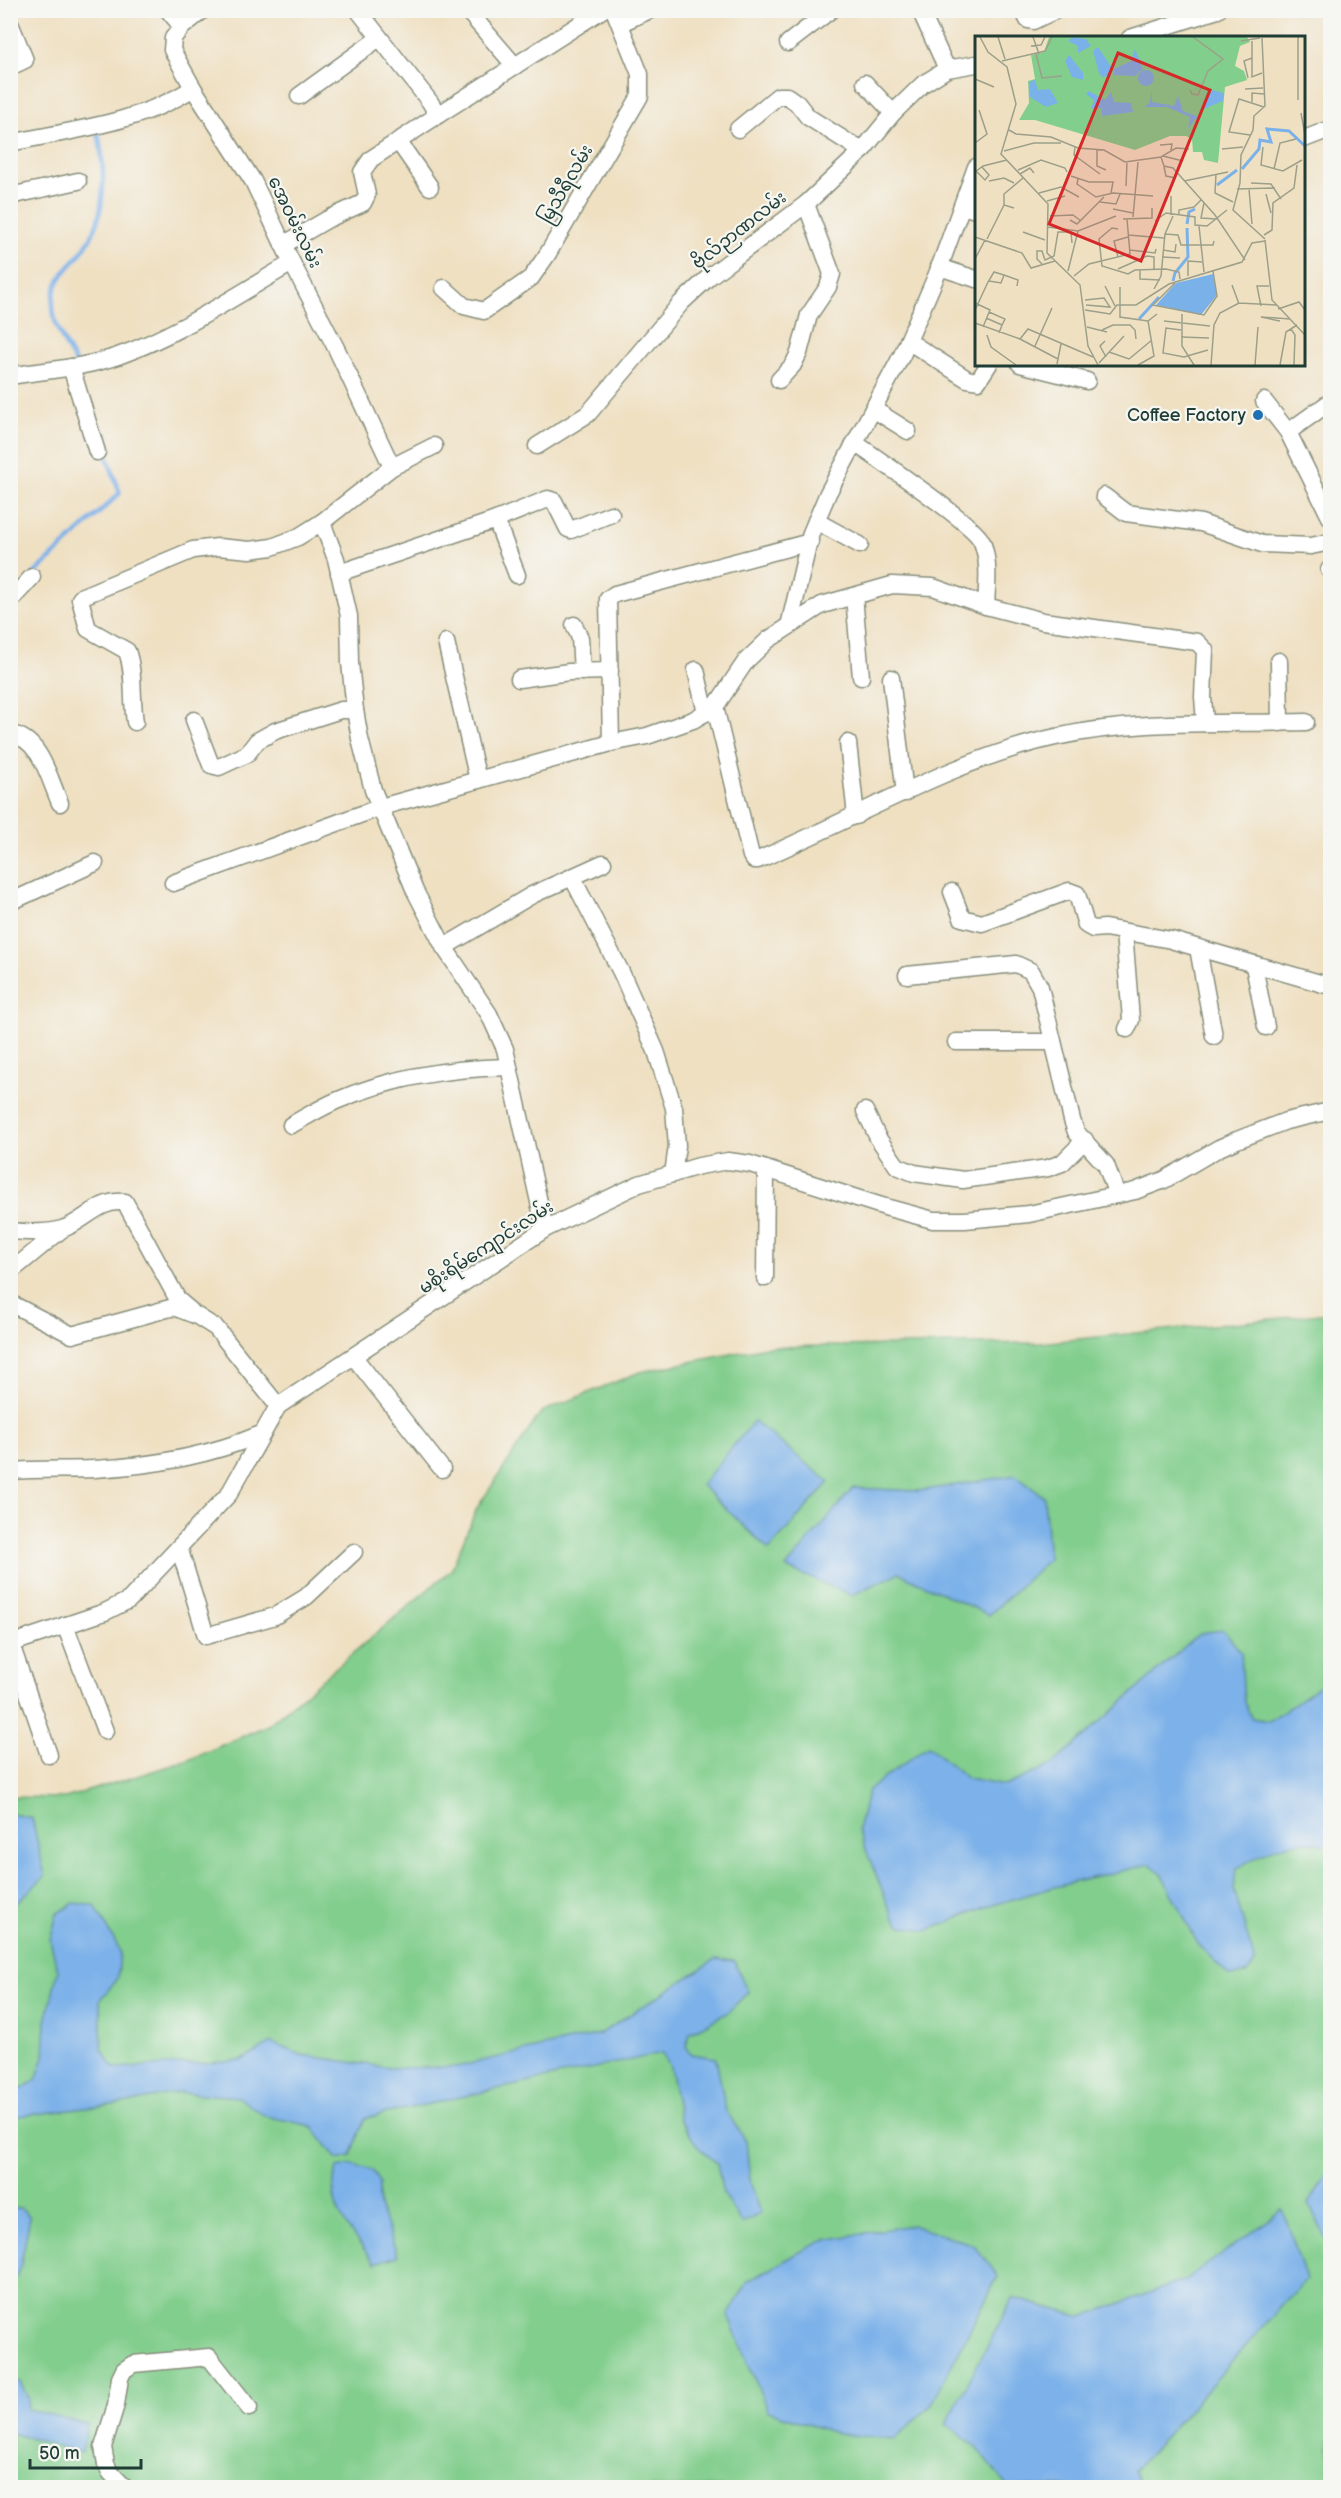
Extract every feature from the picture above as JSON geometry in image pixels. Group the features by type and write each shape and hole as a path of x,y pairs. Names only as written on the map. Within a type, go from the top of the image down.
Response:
{"street":[{"path":"168,10 182,27 203,10"},
{"path":"358,10 438,115"},
{"path":"467,10 515,66"},
{"path":"283,245 328,219 363,203 367,195 362,172 371,159 602,10"},
{"path":"618,17 650,10"},
{"path":"788,43 831,10"},
{"path":"920,10 947,69"},
{"path":"1028,16 1056,10"},
{"path":"1136,36 1218,10"},
{"name":"မြသီရီလမ်း","path":"444,288 464,306 484,310 531,278 548,255 640,96 640,74 618,17"},
{"path":"10,23 25,60 10,68"},
{"name":"အေဝမ်းလမ်း","path":"182,27 173,38 172,50 193,88 253,180 392,467"},
{"path":"300,96 379,38"},
{"name":"ဗိုလ်ဉာဏလမ်း","path":"537,446 588,414 681,303 710,276 806,204 862,151 893,112 923,84 947,69 975,64"},
{"path":"865,83 893,112"},
{"path":"10,143 122,120 154,110 193,88"},
{"path":"738,129 778,96 787,96 797,103 807,117 862,151"},
{"path":"1305,139 1330,129"},
{"path":"398,141 430,187"},
{"path":"789,626 816,521 828,493 908,341 939,267 969,208 975,173"},
{"path":"10,196 78,181"},
{"path":"779,380 796,359 809,315 828,287 832,274 806,204"},
{"path":"10,376 77,366 118,356 149,343 292,263"},
{"path":"939,267 975,279"},
{"path":"908,341 967,379 978,381 988,366"},
{"path":"77,366 97,452"},
{"path":"1028,366 1088,381"},
{"path":"1264,400 1288,432 1330,517"},
{"path":"1288,432 1330,402"},
{"path":"873,409 908,431"},
{"path":"855,442 960,518 982,539 988,565 986,606"},
{"path":"135,722 131,702 132,670 127,651 88,629 80,599 82,596 193,550 218,547 250,550 272,547 298,537 322,522 392,467 434,446"},
{"path":"1104,496 1126,513 1201,523 1262,544 1311,546 1330,542"},
{"path":"339,573 496,520 548,499 554,501 568,529 572,530 611,514"},
{"path":"496,520 517,575"},
{"path":"816,521 860,545"},
{"path":"322,522 329,536 349,616 350,663 355,710 366,767 415,891 444,947 489,1014 505,1049 545,1229"},
{"path":"611,743 608,599 615,594 810,542"},
{"path":"10,601 32,577"},
{"path":"173,883 381,807 611,743 647,736 693,720 710,710 746,661 768,640 822,605 892,585 933,587 986,606 1043,621 1197,642 1206,650 1203,698 1205,723"},
{"path":"854,596 861,677"},
{"path":"574,625 580,638 582,672"},
{"path":"446,642 478,780"},
{"path":"1279,661 1280,723"},
{"path":"696,670 754,860 819,834 972,763 1056,737 1112,728 1205,723 1306,722"},
{"path":"519,679 610,671"},
{"path":"891,678 905,793"},
{"path":"194,720 211,765 219,767 247,754 258,741 274,731 340,710 355,710"},
{"path":"10,734 22,736 32,744 39,754 60,803"},
{"path":"848,743 856,816"},
{"path":"444,947 532,896 603,862"},
{"path":"10,902 94,863"},
{"path":"572,877 621,972 656,1051 674,1108 677,1146 673,1174"},
{"path":"952,892 962,918 982,923 1069,891 1077,894 1086,926 1094,929 1105,928 1171,940 1254,966 1330,986"},
{"path":"1124,932 1131,1020 1127,1029"},
{"path":"1198,948 1214,1036"},
{"path":"907,975 1021,964 1031,971 1040,987 1076,1132 1106,1165 1117,1195"},
{"path":"1254,966 1266,1027"},
{"path":"956,1042 1053,1041"},
{"path":"291,1125 335,1102 370,1089 464,1068 508,1067"},
{"path":"865,1111 878,1138 897,1167 914,1173 963,1180 1048,1168 1062,1163 1085,1140"},
{"name":"မစိုးရိမ်ကျောင်းလမ်း","path":"11,1644 105,1612 129,1600 229,1494 278,1406 545,1229 639,1184 728,1161 750,1164 933,1220 964,1220 1029,1214 1135,1191 1164,1180 1237,1140 1286,1121 1330,1111"},
{"path":"765,1278 766,1169"},
{"path":"10,1272 61,1230 74,1225 89,1212 107,1203 125,1202 178,1300 196,1316"},
{"path":"10,1231 61,1230"},
{"path":"10,1303 72,1335 174,1307 216,1328 278,1406"},
{"path":"354,1357 442,1469"},
{"path":"10,1471 92,1469 150,1463 201,1455 233,1446 261,1434"},
{"path":"179,1547 206,1636 275,1616 306,1597 354,1552"},
{"path":"64,1625 105,1731"},
{"path":"11,1644 49,1755"},
{"path":"125,2487 110,2472 103,2446 116,2404 120,2378 124,2370 133,2364 209,2357 249,2408"}],"green space":[{"path":"1330,1313 1330,2487 11,2488 11,1797 65,1798 186,1761 268,1725 451,1570 477,1508 541,1412 640,1372 766,1347 1040,1343"}],"water":[{"path":"754,1421 829,1482 769,1550 701,1485"},
{"path":"1015,1475 1044,1497 1049,1559 989,1615 899,1573 852,1595 786,1568 853,1488 920,1491"},
{"path":"1223,1630 1241,1652 1244,1702 1252,1718 1269,1721 1321,1685 1330,1682 1330,1847 1318,1843 1293,1843 1270,1850 1236,1869 1234,1890 1255,1962 1247,1974 1229,1976 1198,1944 1160,1872 1150,1864 1051,1888 983,1908 927,1931 902,1926 893,1917 858,1830 868,1790 928,1746 968,1779 1005,1786 1052,1765 1200,1633"},
{"path":"11,1814 32,1818 45,1876 11,1908"},
{"path":"74,1903 95,1906 120,1951 118,1977 100,2001 102,2049 114,2068 240,2061 272,2043 302,2055 390,2068 456,2067 600,2034 716,1959 734,1961 748,1992 727,2013 689,2033 686,2046 691,2054 716,2058 726,2111 746,2141 750,2181 761,2213 742,2224 723,2194 717,2163 697,2146 680,2120 670,2067 662,2053 365,2118 351,2156 337,2159 312,2126 265,2116 238,2097 178,2092 128,2103 11,2117 11,2096 36,2080 44,2057 46,2021 58,1971 50,1940 57,1914"},
{"path":"353,2165 372,2170 379,2183 379,2205 398,2256 375,2263 350,2231 337,2207 334,2181 338,2168"},
{"path":"1330,2174 1330,2247 1309,2204 1326,2175"},
{"path":"21,2208 30,2217 21,2264 11,2290 11,2209"},
{"path":"1283,2210 1306,2279 1135,2470 1139,2487 1007,2487 977,2447 946,2424 1013,2298 1082,2317 1185,2280"},
{"path":"911,2225 974,2245 998,2276 931,2405 895,2439 838,2434 768,2411 728,2316 748,2281 820,2241"},
{"path":"10,2381 20,2382 28,2399 27,2409 87,2424 82,2453 11,2433"}],"waterway":[{"path":"76,363 55,320 53,297 63,274 89,242 99,217 103,178 97,128"},
{"path":"34,574 120,493 104,448"}],"place":[{"name":"Coffee Factory","path":"1258,415"}]}
